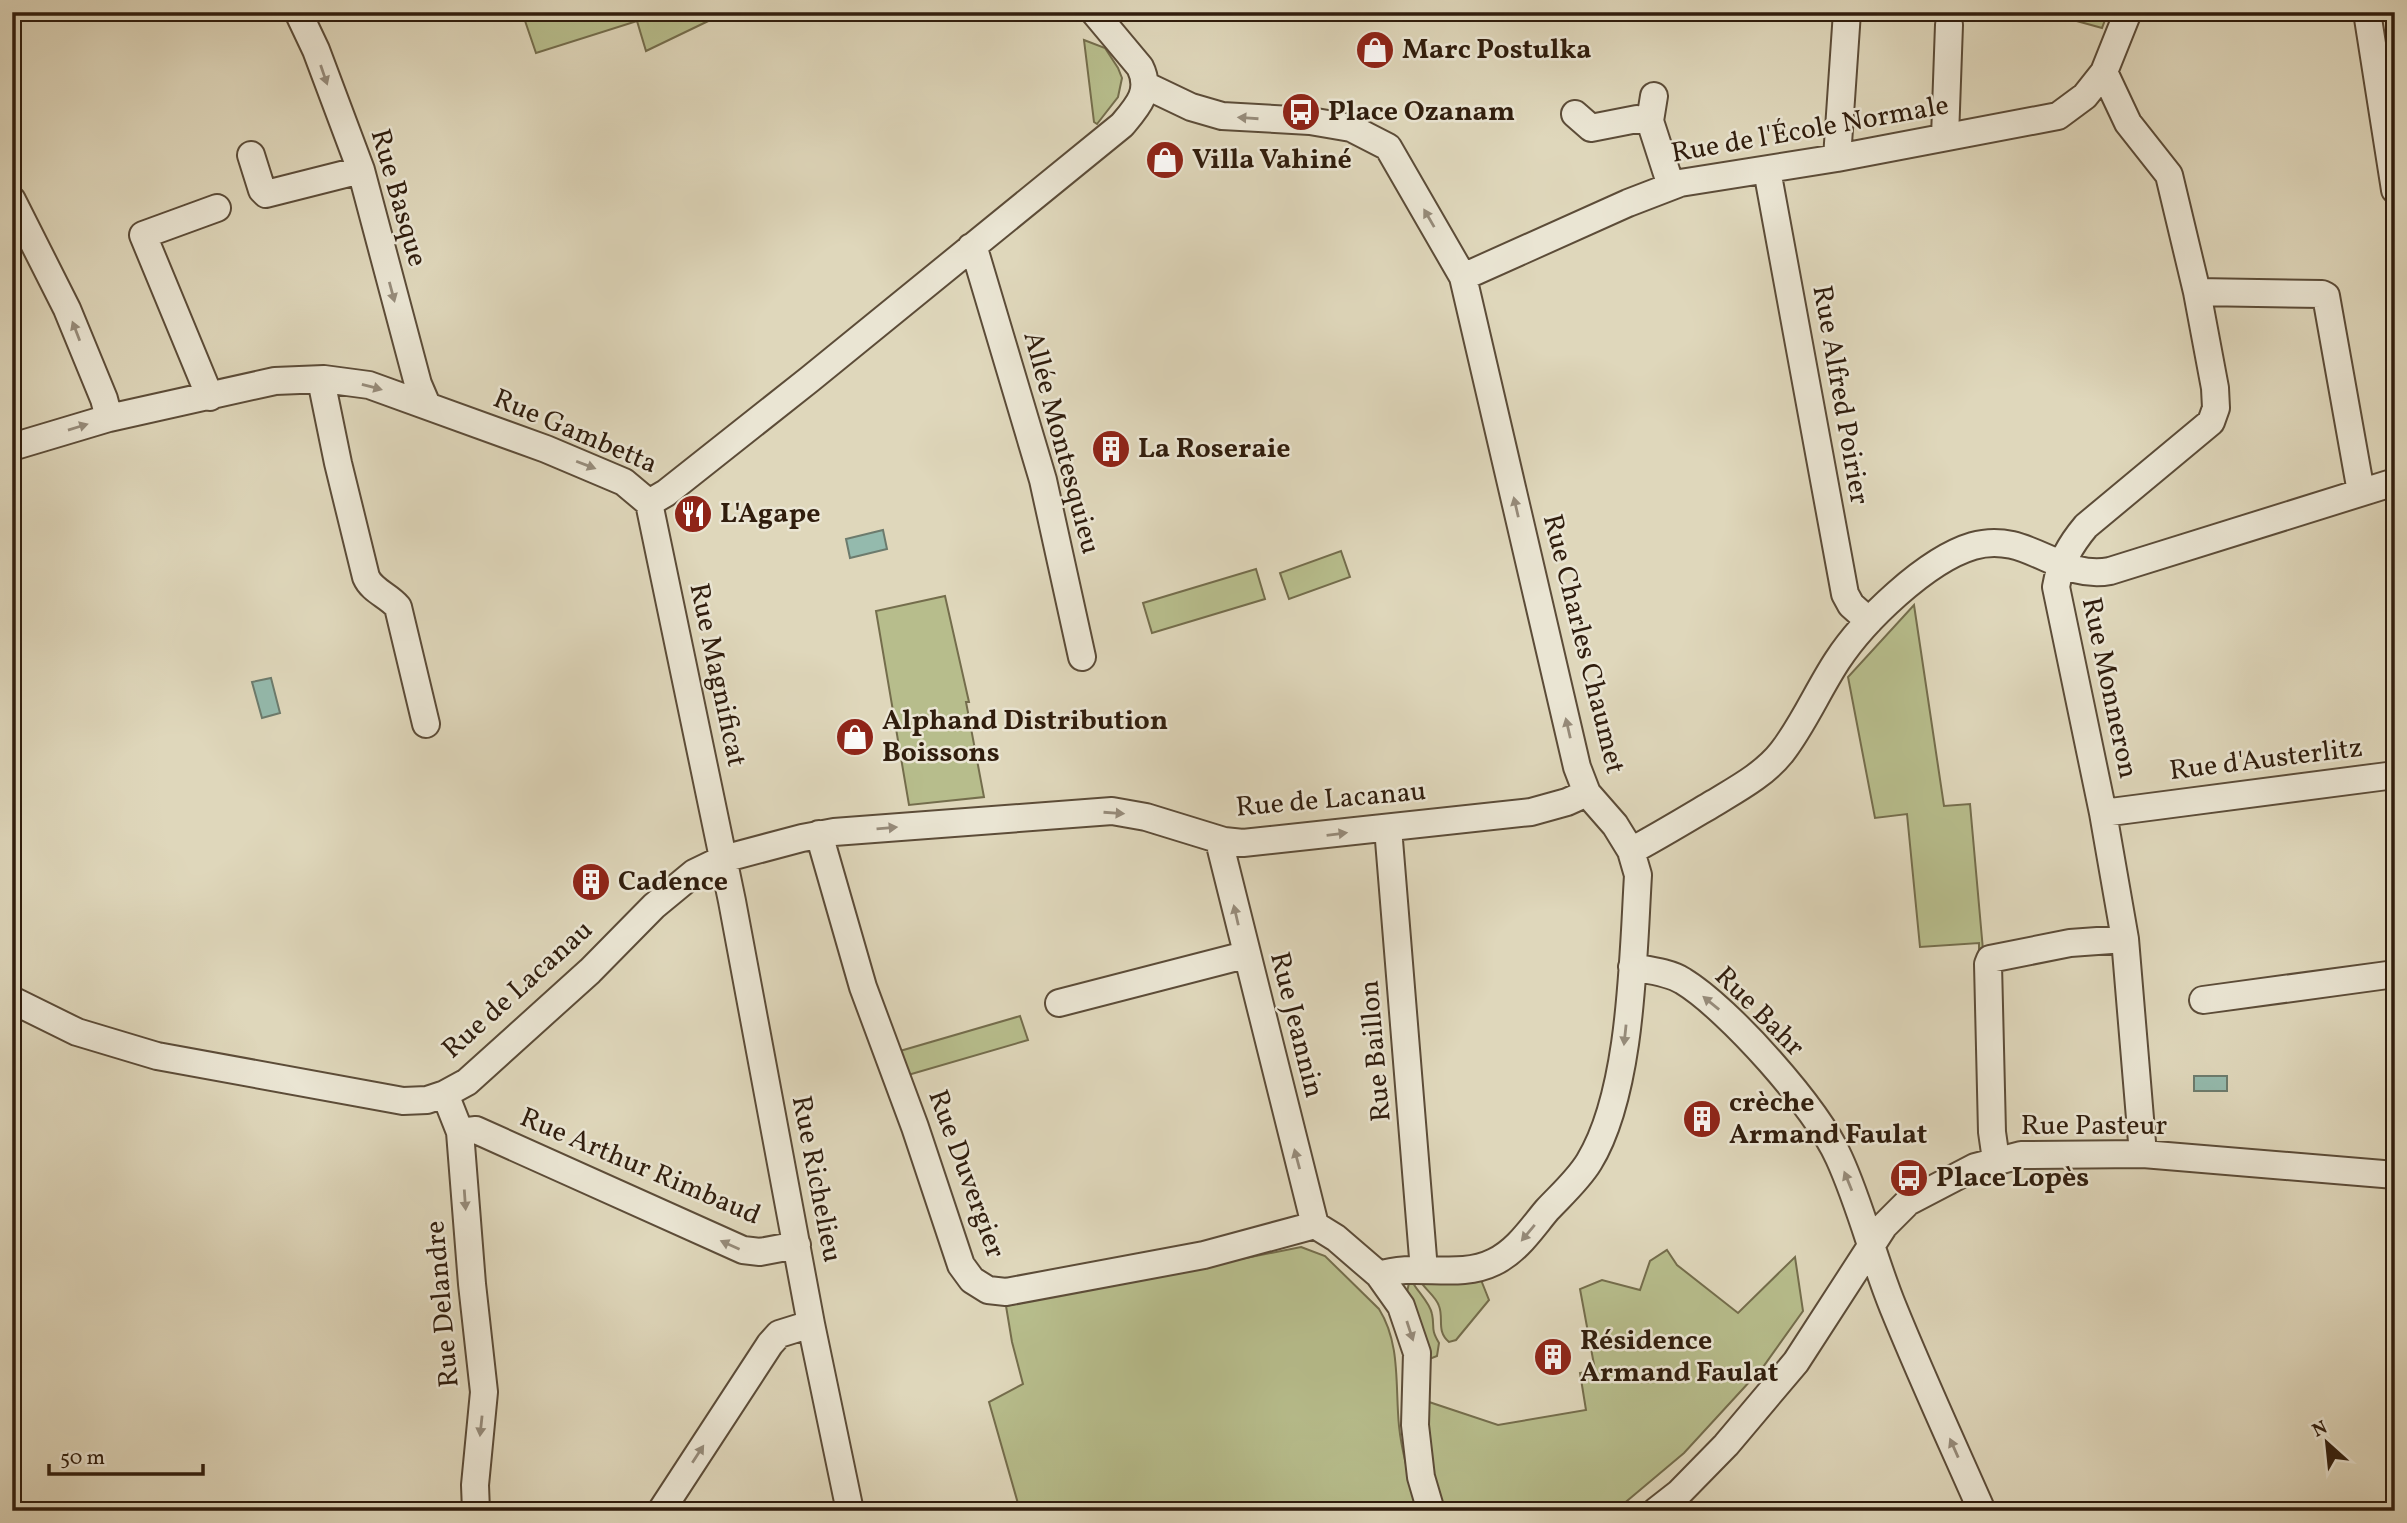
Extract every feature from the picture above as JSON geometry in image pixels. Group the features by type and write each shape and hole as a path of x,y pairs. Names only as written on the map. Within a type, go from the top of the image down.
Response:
{"street":[{"name":"Rue Basque","path":"298,12 316,50 361,170 414,371 427,405"},
{"path":"1837,158 1847,12"},
{"name":"Rue de l'École Normale","path":"1463,277 1671,186 2059,116 2085,96 2104,72 2129,12"},
{"path":"2367,12 2395,190"},
{"path":"1097,14 1140,67 1147,86"},
{"path":"1945,137 1949,24"},
{"name":"Rue Monneron","path":"2104,72 2128,123 2168,175 2197,292 2215,388 2216,408 2211,422 2086,526 2074,540 2061,564 2056,587 2104,813 2125,939 2143,1154"},
{"name":"Rue Gambetta","path":"12,447 109,418 275,381 321,380 369,385 427,405 606,473 624,482 649,503 666,493 810,379 1122,125 1137,107 1147,86"},
{"name":"Rue Charles Chaumet","path":"1147,86 1191,107 1222,116 1310,121 1351,128 1388,147 1463,277 1577,767 1587,793 1615,825 1631,851 1638,875 1623,1054 1611,1114 1589,1162 1514,1250 1493,1263 1469,1270 1392,1270 1379,1275"},
{"path":"1575,114 1591,128 1637,119 1652,108 1671,186"},
{"path":"251,155 262,190 266,194 361,170"},
{"name":"Rue Alfred Poirier","path":"1767,170 1845,594 1851,605 1869,621"},
{"path":"12,200 67,309 104,399 109,418"},
{"path":"209,397 143,234 217,208"},
{"name":"Allée Montesquieu","path":"971,247 976,255 1043,480 1082,657"},
{"path":"2197,292 2326,296 2361,492"},
{"path":"321,380 366,577 370,586 398,607 426,724"},
{"path":"1631,851 1750,781 1781,753 1839,658 1869,621 1893,597 1958,552 1975,545 1995,542 2011,544 2080,572 2095,574 2395,482"},
{"name":"Rue Magnificat","path":"649,503 723,859"},
{"name":"Rue d'Austerlitz","path":"2104,813 2395,775"},
{"name":"Rue de Lacanau","path":"12,1000 77,1032 157,1056 403,1101 427,1100 467,1082 590,971 654,906 694,873 723,859 819,834 1112,811 1146,817 1224,841 1243,843 1531,812 1587,793"},
{"name":"Rue Baillon","path":"1388,828 1424,1270"},
{"name":"Rue Duvergier","path":"819,834 863,987 915,1127 961,1265 972,1280 988,1290 1006,1292 1043,1287 1204,1255 1315,1225"},
{"name":"Rue Jeannin","path":"1224,841 1221,849 1245,955 1315,1225"},
{"name":"Rue Richelieu","path":"723,859 811,1324 850,1511"},
{"path":"1996,1160 1993,1132 1990,959 2070,943 2125,939"},
{"path":"1059,1003 1245,955"},
{"name":"Rue Bahr","path":"1632,967 1681,979 1720,1010 1766,1060 1826,1134 1849,1183 1904,1334 1982,1511"},
{"path":"2203,1000 2395,974"},
{"name":"Rue Delandre","path":"444,1094 460,1132 472,1284 485,1392 475,1485 476,1511"},
{"name":"Rue Arthur Rimbaud","path":"460,1132 475,1129 743,1250 760,1252 797,1245"},
{"name":"Rue Pasteur","path":"1656,1511 1687,1502 1726,1445 1796,1362 1884,1226 1908,1202 1975,1167 2021,1156 2143,1154 2395,1175"},
{"path":"1315,1225 1336,1238 1379,1275 1401,1306 1417,1353 1415,1425 1421,1477 1432,1511"},
{"path":"660,1511 770,1344 779,1334 811,1324"}],"green space":[{"path":"522,12 727,12 646,51 637,21 536,53"},
{"path":"2044,12 2108,12 2102,28"},
{"path":"1084,40 1105,48 1122,78 1118,97 1097,124 1094,122"},
{"path":"1341,551 1350,577 1289,599 1280,573"},
{"path":"1256,569 1265,599 1152,633 1143,603"},
{"path":"945,596 969,702 966,702 984,797 909,805 876,611"},
{"path":"1914,605 1944,806 1970,804 1983,950 1979,950 1979,943 1920,947 1907,814 1875,818 1848,677"},
{"path":"1020,1016 1028,1040 908,1075 900,1051"},
{"path":"1301,1247 1325,1256 1379,1309 1386,1322 1396,1366 1402,1448 1419,1511 1007,1511 1019,1507 989,1402 1023,1384 1006,1306"},
{"path":"1667,1250 1677,1265 1738,1313 1795,1257 1803,1311 1763,1367 1684,1453 1615,1511 1445,1511 1431,1466 1426,1401 1498,1425 1586,1410 1580,1373 1595,1370 1580,1289 1602,1280 1640,1290 1650,1261"},
{"path":"1419,1279 1481,1280 1489,1300 1456,1340 1449,1342 1441,1329 1437,1302"},
{"path":"1409,1283 1413,1283 1429,1306 1439,1343 1437,1356 1427,1360 1407,1292"}],"water":[{"path":"883,530 887,549 850,558 846,539"},
{"path":"271,678 280,713 262,718 252,682"},
{"path":"2194,1076 2227,1076 2227,1091 2194,1091"}],"place":[{"name":"Marc Postulka","path":"1375,50"},
{"name":"Place Ozanam","path":"1301,112"},
{"name":"Villa Vahiné","path":"1165,160"},
{"name":"La Roseraie","path":"1111,449"},
{"name":"L'Agape","path":"693,514"},
{"name":"Alphand Distribution Boissons","path":"855,737"},
{"name":"Cadence","path":"591,882"},
{"name":"crèche Armand Faulat","path":"1702,1119"},
{"name":"Place Lopès","path":"1909,1178"},
{"name":"Résidence Armand Faulat","path":"1553,1357"}]}
